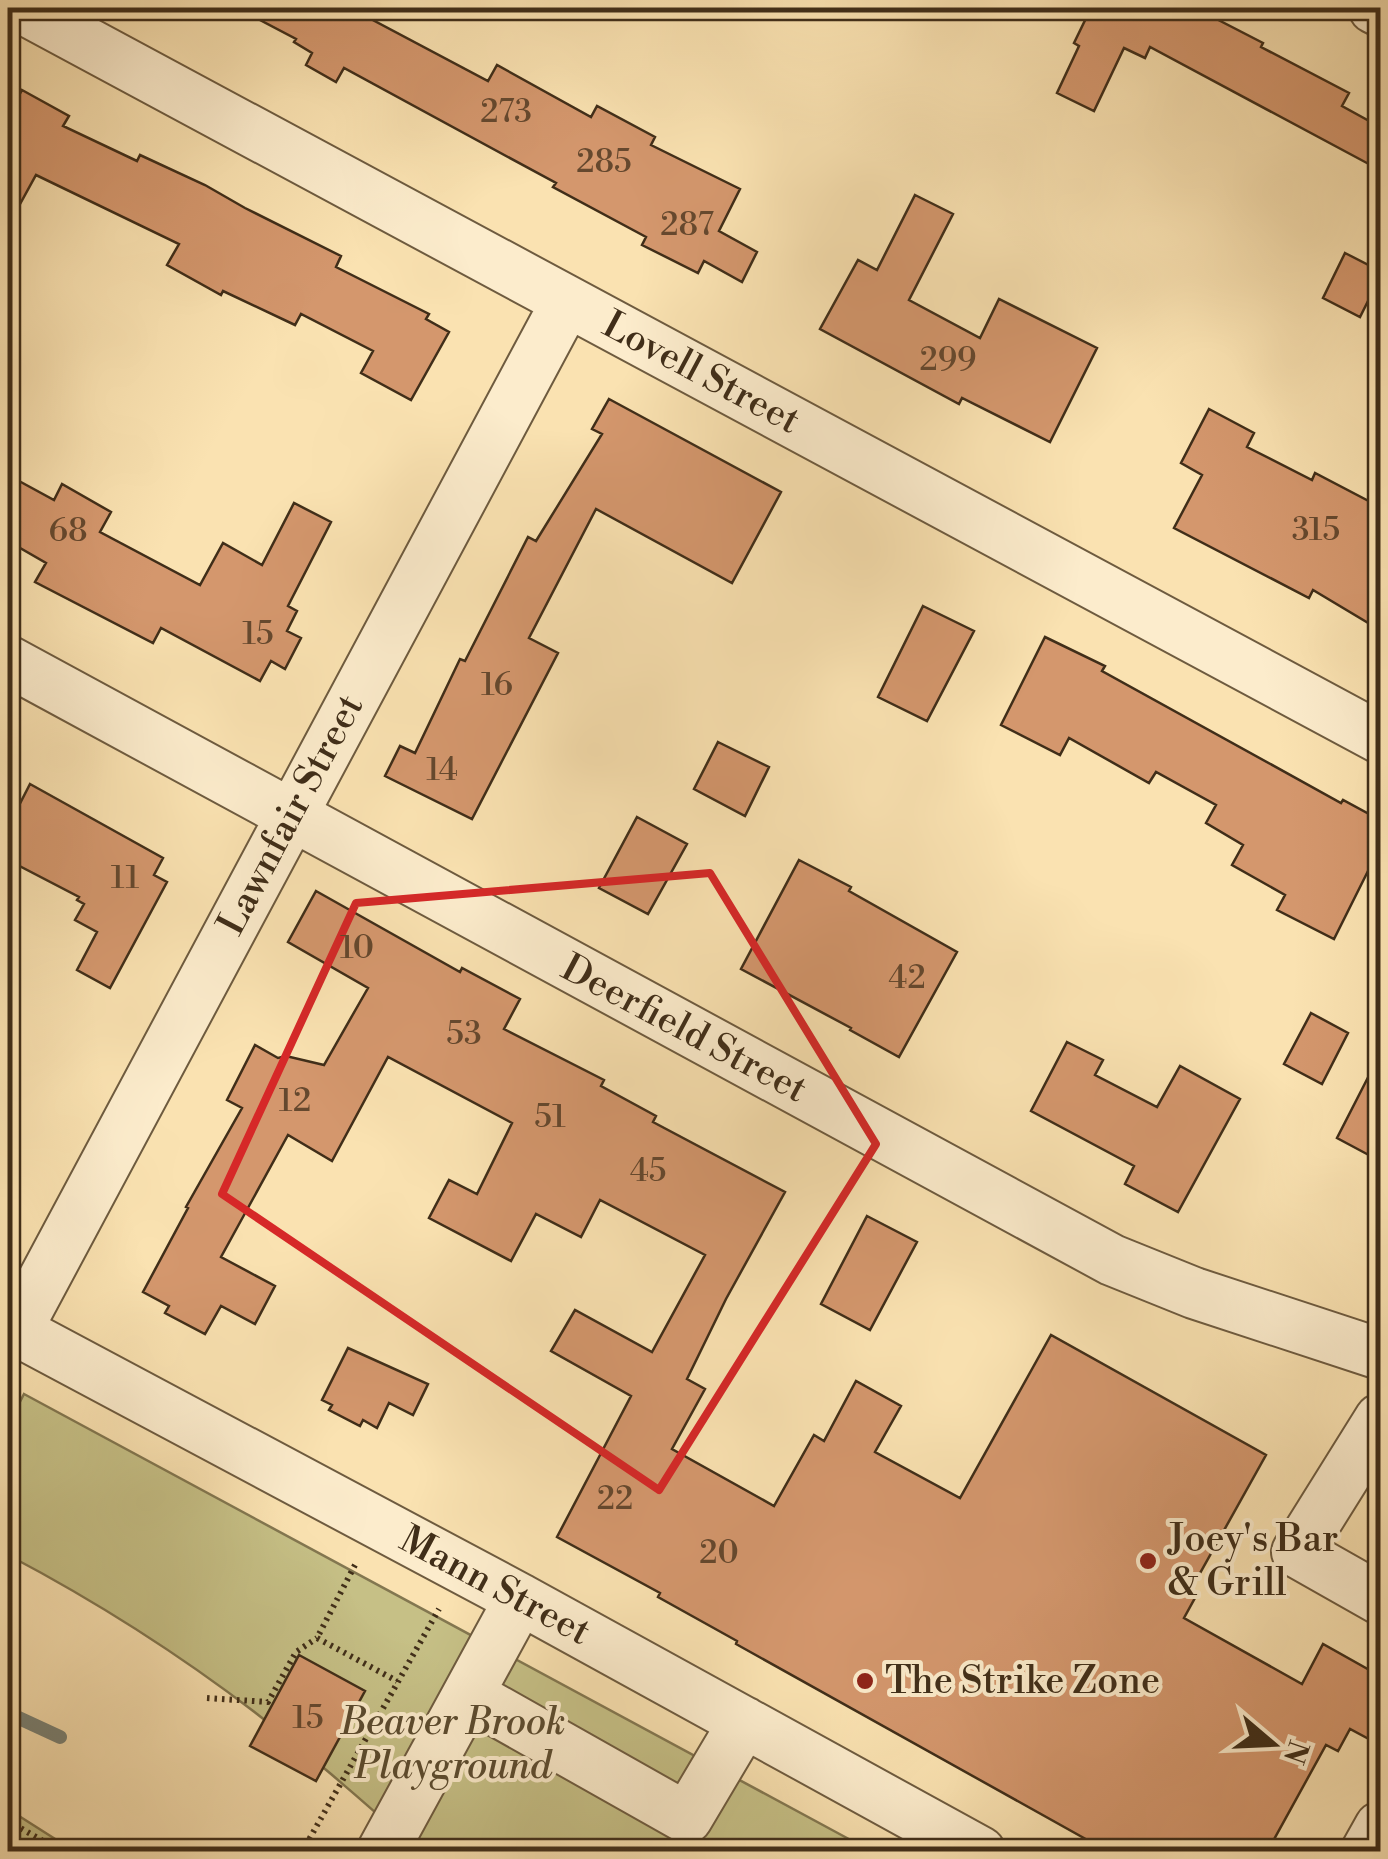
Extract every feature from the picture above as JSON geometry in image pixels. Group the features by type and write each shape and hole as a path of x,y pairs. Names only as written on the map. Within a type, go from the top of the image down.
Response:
{"street":[{"name":"Lovell Street","path":"22,8 1380,738"},
{"path":"1374,8 1380,11"},
{"name":"Lawnfair Street","path":"12,1328 567,301"},
{"name":"Deerfield Street","path":"8,661 1112,1260 1194,1293 1380,1354"},
{"name":"Mann Street","path":"12,1328 520,1599 980,1852"},
{"path":"1374,1442 1296,1552 1380,1599"},
{"path":"382,1852 520,1599"},
{"path":"469,1695 686,1818 744,1722"},
{"path":"1366,1852 1380,1827"}],"path":[{"path":"207,1698 268,1702 296,1652 317,1638 357,1562"},
{"path":"302,1852 440,1607"},
{"path":"317,1638 397,1682"},
{"path":"8,1821 62,1852"}],"highlighted area":[{"path":"710,873 876,1144 659,1490 222,1194 356,903"}],"green space":[{"name":"Beaver Brook Playground","path":"24,1394 871,1851 417,1851 293,1742 215,1683 135,1628 8,1555 8,1425"},
{"path":"8,1809 74,1851 8,1851"}],"building":[{"path":"237,8 378,8 371,19 488,81 497,65 591,117 597,106 655,137 651,145 740,189 719,231 757,252 742,282 704,261 698,273 642,245 646,237 553,187 556,183 344,68 336,82 306,65 312,53 294,42 296,39"},
{"path":"1091,8 1195,8 1263,43 1261,47 1349,93 1342,106 1380,127 1380,170 1150,47 1145,58 1124,48 1094,111 1057,93"},
{"path":"22,90 69,116 63,126 137,161 140,155 205,185 341,256 336,267 429,314 426,319 449,332 411,400 361,373 373,351 301,314 295,325 223,291 221,295 167,265 179,244 36,175 8,226 8,116"},
{"path":"915,195 953,214 909,300 980,338 999,299 1097,348 1050,442 962,398 959,404 820,329 858,260 877,270"},
{"path":"1345,253 1380,271 1360,317 1323,298"},
{"path":"609,399 781,492 732,583 596,509 529,638 558,653 472,819 385,776 400,746 415,753 460,659 465,661 528,537 536,541 602,434 592,429"},
{"path":"1209,409 1254,433 1247,447 1312,480 1315,473 1380,507 1380,630 1313,590 1309,598 1174,528 1202,475 1181,463"},
{"path":"8,475 54,500 62,484 111,512 100,532 200,585 223,543 262,565 294,503 331,522 288,606 297,611 287,631 301,638 285,669 271,661 260,681 161,628 153,643 35,582 46,563 8,541"},
{"path":"923,606 974,631 927,721 878,697"},
{"path":"1045,637 1105,666 1102,671 1341,803 1343,800 1380,820 1380,847 1334,939 1277,910 1285,895 1232,865 1243,845 1206,823 1216,805 1156,772 1149,783 1069,738 1060,755 1001,725"},
{"path":"718,742 769,767 745,816 694,789"},
{"path":"30,784 163,858 154,875 167,882 110,988 77,970 97,932 75,920 84,904 77,900 79,897 8,860 8,827"},
{"path":"637,817 687,844 648,914 599,888"},
{"path":"799,860 957,952 899,1057 741,969"},
{"path":"316,891 460,972 462,968 520,999 504,1029 604,1080 601,1086 656,1116 653,1122 785,1192 687,1379 705,1389 672,1449 774,1506 814,1435 824,1441 856,1381 901,1406 875,1452 960,1498 1051,1335 1266,1455 1189,1593 1196,1596 1184,1618 1302,1684 1323,1644 1380,1676 1380,1745 1350,1729 1338,1751 1326,1745 1267,1852 1109,1852 736,1644 737,1641 658,1597 660,1593 557,1537 631,1396 551,1351 575,1310 652,1352 705,1255 600,1200 581,1237 536,1214 511,1261 429,1218 449,1180 477,1194 512,1123 388,1057 332,1161 288,1135 221,1257 275,1286 255,1324 221,1306 205,1334 165,1313 169,1306 143,1292 242,1108 227,1100 255,1045 278,1058 286,1056 324,1065 368,988 288,942"},
{"path":"1311,1013 1348,1033 1322,1084 1284,1064"},
{"path":"1067,1042 1103,1060 1095,1075 1157,1107 1180,1066 1240,1099 1178,1212 1125,1184 1134,1166 1031,1111"},
{"path":"1380,1054 1380,1161 1337,1138"},
{"path":"867,1216 917,1242 870,1330 821,1304"},
{"path":"348,1348 428,1384 413,1415 389,1403 377,1428 363,1420 360,1426 329,1410 332,1405 322,1400"},
{"path":"299,1655 365,1691 316,1781 250,1746"}],"waterway":[{"path":"8,1713 60,1737"}],"place":[{"name":"Joey's Bar & Grill","path":"1148,1561"},
{"name":"The Strike Zone","path":"865,1681"}]}
